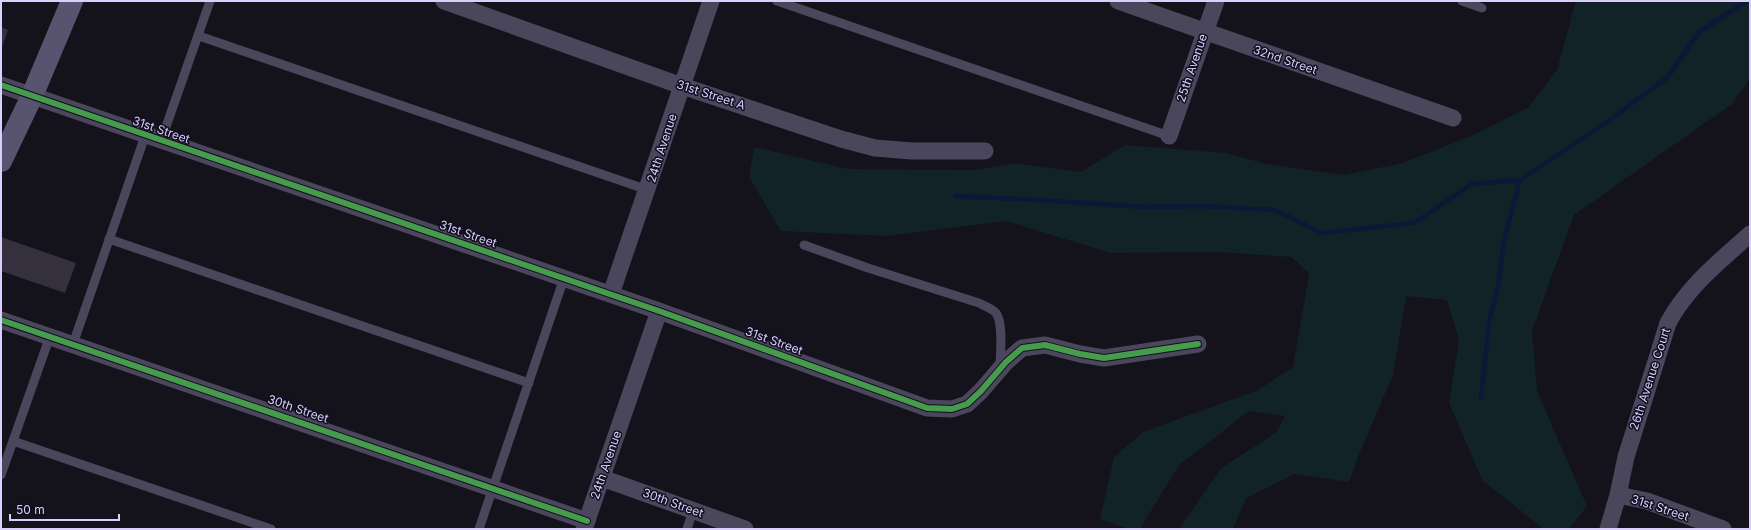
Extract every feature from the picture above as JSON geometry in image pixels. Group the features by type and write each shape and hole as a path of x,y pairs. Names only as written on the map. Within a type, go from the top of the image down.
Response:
{"main road":[{"path":"1,161 32,96 72,1"}],"street":[{"name":"31st Street A","path":"444,1 682,86 841,139 875,148 933,152 985,151"},
{"name":"24th Avenue","path":"611,294 648,190 711,1"},
{"name":"32nd Street","path":"1118,1 1453,118"},
{"name":"25th Avenue","path":"1169,136 1216,1"},
{"name":"31st Street","path":"1,85 145,136 659,310 927,408 952,409 967,404 981,392 1000,369 1022,348 1045,345 1080,354 1104,358 1198,344"},
{"name":"26th Avenue Court","path":"1608,529 1618,495 1626,457 1668,323 1680,303 1697,283 1750,234"},
{"name":"24th Avenue","path":"585,525 659,310"},
{"name":"30th Street","path":"1,320 493,488 585,525"},
{"name":"30th Street","path":"602,478 745,529"},
{"name":"31st Street","path":"1618,495 1647,501 1723,529"}],"lane":[{"path":"161,141 210,1"},
{"path":"777,1 1169,136"},
{"path":"1462,1 1482,8"},
{"path":"198,36 648,190"},
{"path":"73,344 145,136"},
{"path":"109,239 528,383"},
{"path":"804,245 868,268 979,303 995,312 999,318 1001,330 1000,369"},
{"path":"479,529 564,278"},
{"path":"1,475 50,336"},
{"path":"13,440 271,529"},
{"path":"687,529 693,511"}],"shaded area":[{"path":"1576,1 1750,1 1750,78 1732,104 1574,215 1532,331 1537,391 1587,506 1569,529 1544,529 1482,480 1449,403 1459,340 1447,300 1406,296 1393,375 1360,452 1349,482 1294,474 1246,498 1233,529 1179,529 1221,468 1276,433 1285,416 1249,411 1179,465 1140,529 1128,529 1100,519 1114,457 1143,432 1258,390 1293,367 1309,273 1291,257 1218,252 1111,253 1006,221 886,236 781,231 749,177 754,147 848,169 975,170 1015,163 1081,172 1125,145 1226,153 1267,164 1343,175 1403,163 1471,136 1529,107 1557,70"}],"building":[{"path":"1,27 8,30 1,50"},
{"path":"1,237 76,263 65,293 1,271"}],"waterway":[{"path":"955,196 1144,207 1202,206 1275,210 1322,233 1414,223 1472,184 1520,180 1608,121 1668,77 1699,32 1747,1"},
{"path":"1481,398 1489,322 1498,286 1504,240 1520,180"}],"cycle path":[{"path":"1,85 659,311 927,408 952,409 967,404 981,391 1006,362 1022,348 1045,345 1080,354 1104,358 1198,344"},
{"path":"1,320 587,521"}]}
